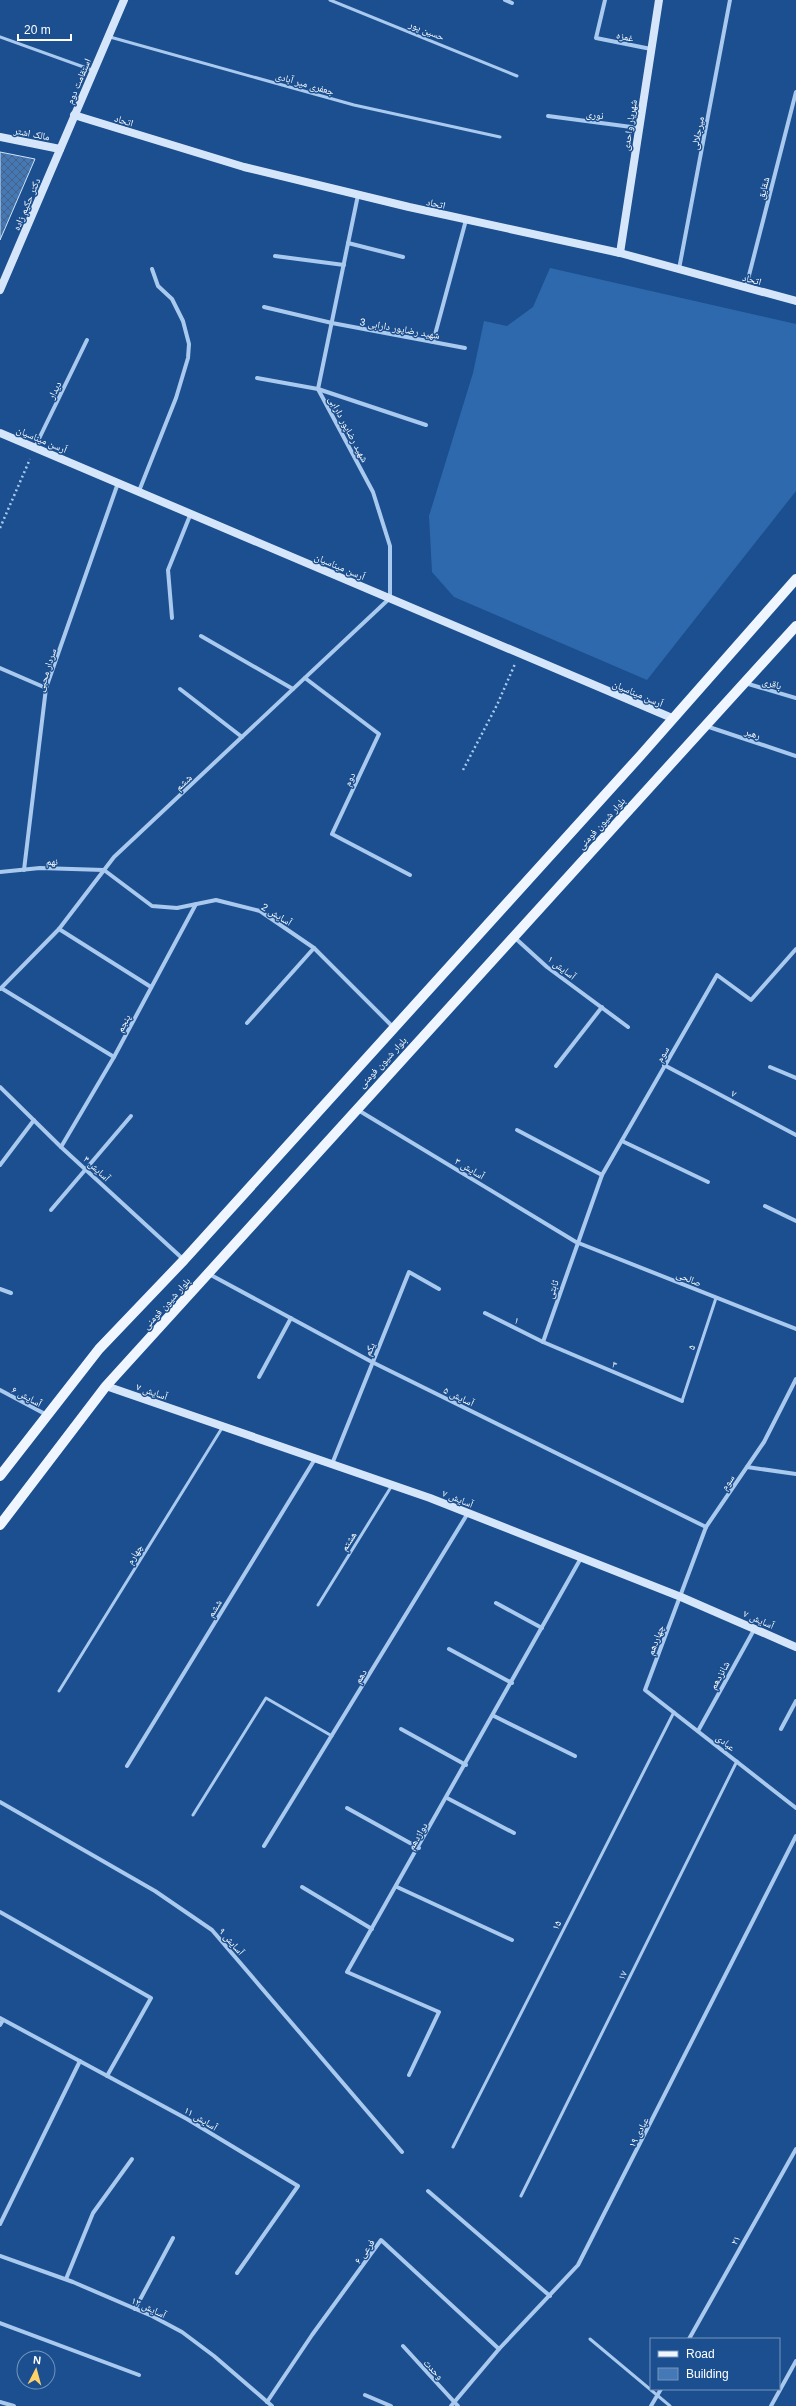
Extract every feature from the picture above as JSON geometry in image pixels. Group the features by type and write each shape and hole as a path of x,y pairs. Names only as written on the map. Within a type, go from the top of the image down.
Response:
{"main road":[{"name":"بلوار شیون فومنی","path":"0,1476 99,1349 184,1260 393,1027 641,755 672,718 721,666 796,579"},
{"name":"بلوار شیون فومنی","path":"1,1523 106,1386 796,626"}],"street":[{"name":"استقامت دوم","path":"60,149 124,0"},
{"path":"505,0 512,3"},
{"name":"غمزه","path":"605,0 596,38 650,49"},
{"name":"شهریار واحدی","path":"620,253 658,0"},
{"name":"میرجلالی","path":"679,269 730,0"},
{"name":"شقایق","path":"746,287 796,92"},
{"name":"اتحاد","path":"74,115 244,167 466,220 620,253 796,301"},
{"name":"نوری","path":"548,116 639,128"},
{"name":"مالک اشتر","path":"0,136 60,149"},
{"name":"دکتر حکیم زاده","path":"0,290 60,149"},
{"name":"شهید رضاپور دارابی","path":"358,195 318,389 373,492 390,546 390,598"},
{"path":"433,342 466,220"},
{"path":"348,243 403,257"},
{"path":"275,256 344,265"},
{"path":"139,491 176,398 188,358 189,344 182,321 172,299 158,286 152,269"},
{"name":"شهید رضاپور دارابی 3","path":"264,307 332,323 465,348"},
{"name":"دیدار","path":"35,447 87,340"},
{"path":"257,378 318,389 426,425"},
{"name":"آرسن میناسیان","path":"0,432 520,655 672,718"},
{"name":"سردار محبی","path":"24,870 46,688 118,482"},
{"path":"172,618 168,570 191,513"},
{"name":"ششم","path":"0,989 59,929 114,857 390,598"},
{"path":"201,636 293,689"},
{"path":"0,668 46,688"},
{"name":"دوم","path":"305,678 379,734 332,834 410,875"},
{"name":"باقری","path":"744,683 796,698"},
{"path":"180,689 242,737"},
{"name":"رهبر","path":"706,726 796,756"},
{"name":"نهم","path":"0,872 24,870 104,870"},
{"name":"آسایش 2","path":"104,870 152,906 177,908 216,900 260,911 314,948 393,1027"},
{"name":"پنجم","path":"61,1147 114,1057 196,904"},
{"path":"59,929 151,987"},
{"name":"آسایش ۱","path":"514,937 547,967 628,1027"},
{"path":"247,1023 314,948"},
{"name":"سوم","path":"576,1242 602,1175 717,975 751,1000 796,949"},
{"path":"0,989 114,1057"},
{"path":"556,1066 602,1007"},
{"name":"۷","path":"664,1065 796,1135"},
{"path":"770,1067 796,1078"},
{"name":"آسایش ۴","path":"0,1087 61,1147 184,1260"},
{"name":"آسایش ۳","path":"356,1109 576,1242"},
{"path":"51,1210 131,1116"},
{"path":"0,1165 34,1120"},
{"path":"517,1130 602,1175"},
{"path":"622,1141 708,1182"},
{"path":"764,1206 796,1220"},
{"name":"صالحی","path":"576,1242 796,1329"},
{"name":"ثابتی","path":"543,1342 576,1242"},
{"name":"یکم","path":"332,1464 409,1272 439,1289"},
{"name":"آسایش ۵","path":"208,1274 372,1362 706,1527"},
{"path":"0,1289 10,1293"},
{"name":"۱","path":"485,1313 543,1342"},
{"path":"259,1377 291,1318"},
{"name":"۳","path":"543,1342 682,1401"},
{"name":"سوم","path":"681,1597 706,1527 764,1442 796,1379"},
{"name":"آسایش ۷","path":"106,1386 316,1458 468,1513 755,1627 796,1647"},
{"name":"آسایش ۶","path":"0,1390 48,1415"},
{"name":"ششم","path":"127,1766 316,1458"},
{"path":"747,1467 796,1474"},
{"name":"دهم","path":"264,1846 468,1513"},
{"name":"دوازدهم","path":"409,2075 439,2012 347,1972 397,1887 582,1558"},
{"name":"چهاردهم","path":"645,1690 681,1597"},
{"path":"496,1603 542,1628"},
{"name":"شانزدهم","path":"698,1731 755,1627"},
{"path":"449,1649 512,1683"},
{"name":"عبادی","path":"645,1690 796,1808"},
{"path":"780,1729 796,1701"},
{"path":"494,1716 575,1756"},
{"path":"401,1729 466,1765"},
{"path":"447,1798 514,1833"},
{"name":"آسایش ۹","path":"0,1802 155,1891 212,1930 402,2152"},
{"path":"347,1808 419,1848"},
{"name":"عبادی ۱۹","path":"452,2404 499,2349 578,2265 796,1836"},
{"path":"302,1887 372,1929"},
{"path":"397,1887 512,1940"},
{"path":"0,1912 151,1998 107,2076"},
{"path":"0,2026 1,2019"},
{"name":"آسایش ۱۱","path":"1,2019 187,2119 298,2186 237,2273"},
{"path":"0,2224 80,2061"},
{"name":"۲۱","path":"690,2338 796,2149"},
{"path":"66,2279 93,2213 132,2158"},
{"path":"428,2191 550,2296"},
{"path":"135,2309 173,2238"},
{"name":"فرعی ۶","path":"268,2402 312,2335 381,2240 499,2349"},
{"name":"آسایش ۱۳","path":"0,2256 66,2279 135,2309 182,2332 272,2406"},
{"path":"0,2323 139,2375"},
{"name":"وحدت","path":"403,2346 452,2404 458,2406"},
{"path":"780,2390 796,2361"},
{"path":"651,2406 660,2390"},
{"path":"771,2406 780,2390"},
{"path":"365,2396 391,2406"},
{"path":"0,2402 14,2406"}],"lane":[{"name":"حسین پور","path":"330,0 517,76"},
{"name":"جعفری میر آبادی","path":"108,36 354,105 500,137"},
{"path":"0,37 94,70"},
{"name":"۵","path":"682,1401 716,1298"},
{"name":"چهارم","path":"59,1690 223,1426"},
{"name":"هشتم","path":"318,1605 392,1485"},
{"path":"193,1815 266,1698 332,1736"},
{"name":"۱۵","path":"453,2147 674,1712"},
{"name":"۱۷","path":"521,2196 737,1761"},
{"path":"590,2339 650,2388"},
{"path":"653,2390 670,2406"}],"path":[{"path":"0,528 35,447"},
{"path":"463,770 497,705 520,655"}],"shaded area":[{"path":"550,268 796,324 796,491 647,680 454,597 432,572 429,516 473,373 484,321 507,326 533,307"}],"building":[{"path":"0,152 35,159 0,240"}]}
